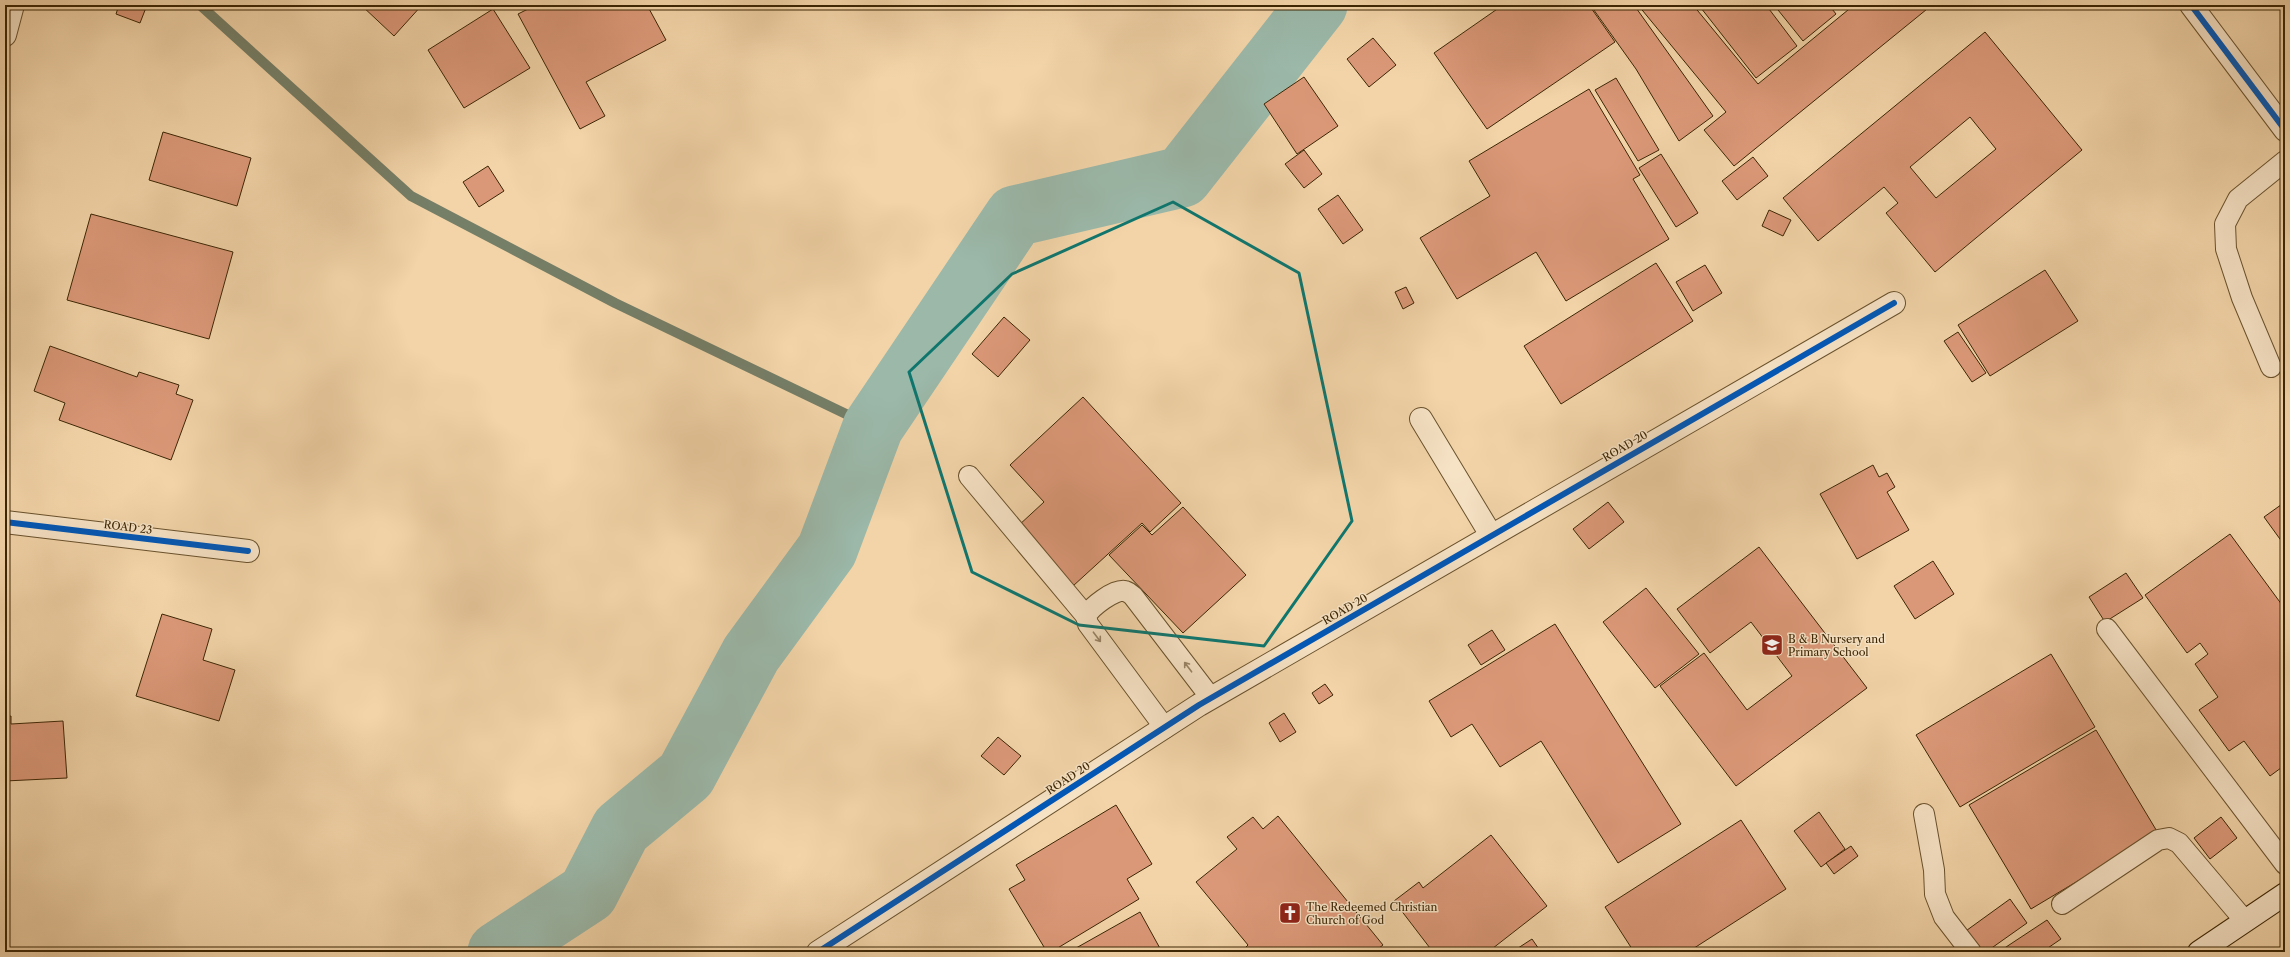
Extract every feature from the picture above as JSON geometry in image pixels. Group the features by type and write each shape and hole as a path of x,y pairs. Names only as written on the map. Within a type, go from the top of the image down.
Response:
{"street":[{"path":"5,35 13,5"},
{"path":"2191,5 2285,130"},
{"name":"ROAD 20","path":"818,952 1211,698 1894,303"},
{"path":"1421,419 1491,535"},
{"name":"ROAD 23","path":"5,522 248,551"},
{"path":"2199,952 2285,894"}],"lane":[{"path":"2272,367 2242,298 2226,249 2225,224 2238,199 2285,160"},
{"path":"969,476 1086,616 1088,624 1165,728"},
{"path":"1086,616 1091,608 1117,591 1125,591 1133,596 1211,698"},
{"path":"2107,629 2285,864"},
{"path":"1924,814 1934,870 1934,894 1944,917 1971,952"},
{"path":"2062,904 2158,840 2169,838 2179,843 2245,920"}],"highlighted area":[{"path":"1173,202 1299,273 1352,521 1264,646 1079,625 972,572 909,372 1012,274"}],"building":[{"path":"119,5 147,5 140,23 116,14"},
{"path":"361,5 422,5 394,36"},
{"path":"536,5 647,5 666,40 586,82 605,116 580,129 518,14"},
{"path":"1503,5 1589,5 1615,42 1487,129 1434,53"},
{"path":"1634,5 1713,116 1679,141 1636,69 1591,6"},
{"path":"1638,5 1693,5 1758,84 1854,5 1932,5 1734,166 1704,130 1726,112"},
{"path":"1705,5 1766,5 1797,46 1756,78 1701,8"},
{"path":"1774,5 1829,5 1836,14 1803,41"},
{"path":"493,9 530,68 464,108 428,50"},
{"path":"1985,32 2082,150 1935,272 1886,213 1898,203 1884,187 1818,241 1783,198","holes":["1970,117 1996,149 1936,198 1910,167"]},
{"path":"1373,38 1396,65 1369,87 1347,59"},
{"path":"1304,77 1338,126 1297,154 1264,104"},
{"path":"1616,78 1659,150 1638,161 1595,90"},
{"path":"1589,89 1640,175 1633,179 1669,239 1566,301 1536,252 1457,299 1420,238 1490,196 1469,161"},
{"path":"163,132 251,158 237,206 149,180"},
{"path":"1304,150 1322,174 1304,188 1285,164"},
{"path":"1661,154 1698,213 1676,227 1639,168"},
{"path":"1753,157 1768,176 1737,200 1722,181"},
{"path":"488,166 504,191 479,207 463,182"},
{"path":"1338,195 1363,230 1343,244 1318,209"},
{"path":"1769,210 1791,220 1783,236 1762,226"},
{"path":"91,214 233,252 209,339 67,300"},
{"path":"1656,263 1693,321 1561,404 1524,346"},
{"path":"1705,265 1722,293 1693,311 1676,282"},
{"path":"2045,270 2078,321 1990,376 1958,325"},
{"path":"1406,287 1414,303 1403,309 1395,292"},
{"path":"1004,317 1030,340 998,377 972,354"},
{"path":"1958,332 1986,373 1972,382 1944,341"},
{"path":"50,346 137,377 139,372 179,385 176,394 193,400 171,460 59,420 65,403 34,391"},
{"path":"1083,397 1181,503 1150,532 1142,523 1073,586 1018,526 1044,502 1010,465"},
{"path":"1873,465 1879,477 1887,473 1895,487 1887,492 1909,530 1857,559 1820,494"},
{"path":"1608,502 1624,522 1589,549 1573,529"},
{"path":"2285,502 2285,546 2264,517"},
{"path":"1183,507 1246,575 1183,633 1109,555 1142,525 1152,535"},
{"path":"2230,534 2285,609 2285,765 2270,776 2244,741 2229,751 2199,710 2218,697 2195,664 2208,654 2200,643 2187,653 2145,595"},
{"path":"1759,547 1867,688 1736,786 1660,686 1704,653 1747,710 1792,676 1751,622 1710,653 1677,609"},
{"path":"1933,561 1954,594 1915,619 1894,586"},
{"path":"2126,573 2143,598 2105,622 2089,597"},
{"path":"1646,588 1699,654 1655,688 1603,622"},
{"path":"162,614 212,629 203,660 235,670 219,721 136,696"},
{"path":"1555,624 1681,824 1618,863 1541,741 1500,767 1472,724 1451,737 1429,701"},
{"path":"1492,630 1505,650 1481,665 1468,645"},
{"path":"2051,654 2095,727 1960,807 1916,735"},
{"path":"1325,684 1333,695 1319,704 1312,693"},
{"path":"1284,713 1296,732 1280,742 1269,723"},
{"path":"11,716 11,724 63,721 67,778 5,781 5,717"},
{"path":"2096,730 2158,833 2031,909 1969,805"},
{"path":"998,737 1021,756 1004,775 981,756"},
{"path":"1116,805 1152,864 1127,879 1139,899 1051,952 1047,952 1009,889 1025,880 1016,865"},
{"path":"1819,812 1845,849 1821,867 1794,831"},
{"name":"The Redeemed Christian Church of God","path":"1278,816 1383,945 1374,952 1250,952 1246,947 1248,945 1196,882 1237,849 1227,837 1253,817 1263,829"},
{"path":"2221,817 2237,838 2210,859 2194,838"},
{"path":"1741,820 1786,889 1688,952 1634,952 1605,907"},
{"path":"1491,835 1547,906 1488,952 1433,952 1394,901 1419,882 1423,888"},
{"path":"1851,846 1858,856 1834,874 1826,863"},
{"path":"2010,899 2027,923 1986,952 1978,952 1963,933"},
{"path":"1140,912 1162,952 1069,952"},
{"path":"2047,920 2061,939 2042,952 2000,951"},
{"path":"1532,939 1541,952 1512,952"},
{"path":"1939,948 1942,952 1933,952"}],"waterway":[{"path":"200,5 411,196 615,303 873,427"},
{"path":"498,952 588,893 621,829 686,775 751,654 827,550 873,427 1015,216 1182,177 1317,5"}],"cycle path":[{"path":"2191,5 2285,130"},
{"path":"818,952 1199,705 1894,303"},
{"path":"5,522 248,551"}],"place":[{"name":"B & B Nursery and Primary School","path":"1772,645"},
{"name":"The Redeemed Christian Church of God","path":"1290,913"}]}
